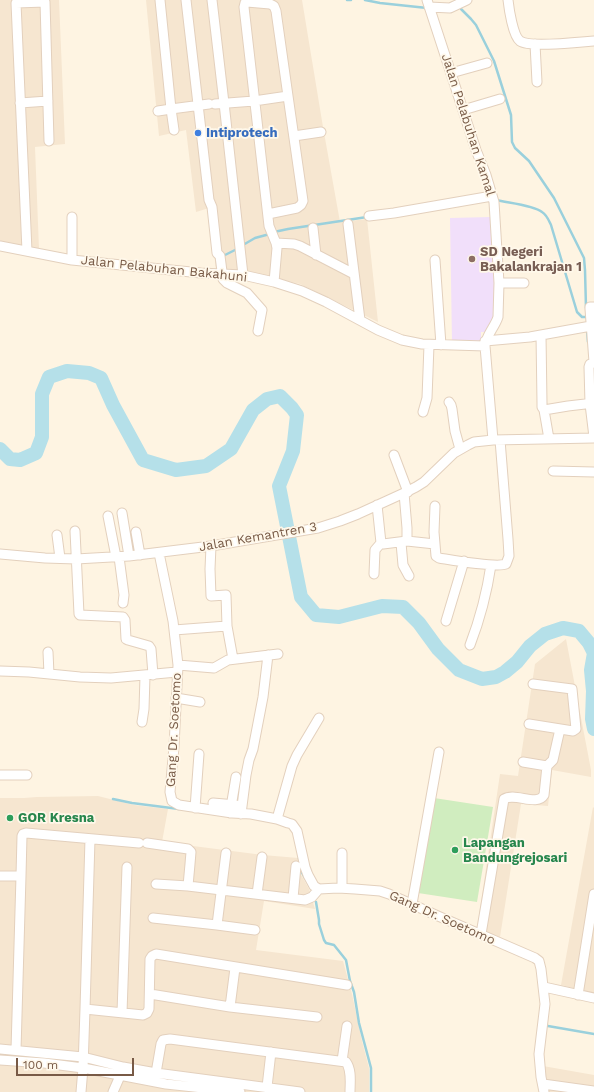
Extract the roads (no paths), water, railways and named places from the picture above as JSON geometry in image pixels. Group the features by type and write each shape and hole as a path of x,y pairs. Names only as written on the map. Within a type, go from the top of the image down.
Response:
{"street":[{"path":"160,0 174,130"},
{"path":"186,0 209,200 212,207 217,252 220,256 223,279 227,283 247,293 260,307 262,313 258,331"},
{"path":"212,0 216,104 242,275"},
{"path":"508,0 511,20 517,38 521,42 535,44 594,41"},
{"path":"27,251 16,3 45,2 49,141"},
{"path":"268,214 298,208 303,201 276,11 274,6 270,4 247,2 245,3 244,7 254,101 268,214 271,233 277,248 274,282"},
{"path":"428,4 450,8 460,4"},
{"name":"Jalan Pelabuhan Kamal","path":"428,4 494,202 499,283 498,317 486,337 485,344"},
{"path":"535,44 537,82"},
{"path":"451,73 487,63"},
{"path":"158,111 288,96"},
{"path":"463,110 500,99"},
{"path":"20,103 48,101"},
{"path":"294,136 321,132"},
{"path":"369,216 492,196"},
{"path":"72,218 72,260"},
{"path":"348,224 360,320"},
{"path":"313,228 316,255"},
{"path":"276,243 294,244 354,274"},
{"name":"Jalan Pelabuhan Bakahuni","path":"0,246 72,260 186,272 242,275 274,282 302,291 378,330 402,340 429,345 485,344 588,326"},
{"path":"435,260 441,345"},
{"path":"499,283 524,283"},
{"path":"592,308 588,326 593,363 589,367 594,437"},
{"path":"541,335 542,407 544,410 549,439"},
{"path":"435,506 435,544 437,557 491,565 504,565 508,563 509,556 497,440 485,344"},
{"path":"423,412 427,398 429,345"},
{"path":"449,402 451,405 455,431 460,449"},
{"path":"544,410 592,404"},
{"name":"Jalan Kemantren 3","path":"0,554 60,558 121,557 211,546 318,528 340,521 406,493 424,482 448,458 460,449 474,442 594,437"},
{"path":"394,455 406,493 407,528 404,542 403,565 409,576"},
{"path":"553,471 594,472"},
{"path":"374,574 375,550 381,543 377,505"},
{"path":"122,512 121,557 124,595 123,603"},
{"path":"108,516 121,557"},
{"path":"75,531 79,614 123,617 125,620 126,639 149,646 151,649 142,722"},
{"path":"136,532 140,555"},
{"path":"58,535 60,558"},
{"path":"381,543 404,542 435,544"},
{"path":"211,546 211,596 226,595 227,626 232,659"},
{"name":"Gang Dr. Soetomo","path":"160,553 174,630 177,668 174,747 170,792 174,803 195,808 235,809 292,824 297,831 303,860 308,875 314,886 319,889 342,888 380,891 536,958 540,965 545,1004 539,1054 543,1088"},
{"path":"446,621 464,561"},
{"path":"470,645 476,630 491,565"},
{"path":"174,630 227,626"},
{"path":"48,652 49,674"},
{"path":"0,671 111,678 149,675 177,668 214,668 232,659 278,654"},
{"path":"235,809 253,749 263,697 268,655"},
{"path":"529,724 573,731 576,729 572,689 533,684"},
{"path":"176,698 200,702"},
{"path":"277,819 297,755 319,718"},
{"path":"481,934 504,799 509,797 540,799 544,795 548,766 553,760 560,729"},
{"path":"412,904 439,752"},
{"path":"195,808 199,754"},
{"path":"523,762 548,766"},
{"path":"0,775 27,775"},
{"path":"235,809 236,777"},
{"path":"213,803 235,809"},
{"path":"16,1050 23,834 26,833 188,848 191,852 188,886"},
{"path":"81,1092 90,839"},
{"path":"217,925 226,853"},
{"path":"342,853 342,888"},
{"path":"257,894 262,857"},
{"path":"294,898 296,866"},
{"path":"122,1013 127,867"},
{"path":"0,876 22,876"},
{"path":"156,884 188,886 305,900 312,897 319,889"},
{"path":"578,995 594,900"},
{"path":"153,918 255,930"},
{"path":"85,1009 143,1015 146,1013 149,1009 150,959 156,954 347,985"},
{"path":"230,1007 235,968"},
{"path":"544,987 594,998"},
{"path":"150,994 230,1007 316,1017"},
{"path":"342,1061 347,1026"},
{"path":"150,1075 163,1040 170,1039 346,1062 350,1070 350,1092"},
{"path":"0,1049 83,1057 150,1075 166,1088 240,1092"},
{"path":"260,1088 270,1052"},
{"path":"44,1063 46,1054"},
{"path":"0,1060 44,1063 83,1068 120,1076 150,1075 300,1092"},
{"path":"113,1092 120,1076"},
{"path":"543,1088 594,1091"}],"waterway":[{"path":"365,0 427,8"},
{"path":"456,0 461,9 476,25 494,61 511,115 512,142 515,148 529,161 554,198 584,258 586,308"},
{"path":"496,200 533,208 547,216 577,312 582,317 586,317"},
{"path":"274,232 367,217"},
{"path":"243,245 255,238 266,235"},
{"path":"225,255 237,249"},
{"path":"587,329 588,342"},
{"path":"0,449 10,459 20,460 36,453 42,437 42,394 49,377 67,371 89,373 101,378 113,405 143,460 176,470 206,466 231,449 253,410 267,399 280,396 297,415 293,451 279,486 301,597 316,615 339,617 382,606 403,607 419,623 438,649 459,670 482,679 496,677 505,672 517,662 530,646 545,634 563,628 579,631 589,643 594,653 591,670 593,691 592,719 594,729"},
{"path":"113,799 179,809"},
{"path":"299,858 301,871 305,878"},
{"path":"316,902 319,924 324,940 326,943 334,945 346,960 350,981 354,992 359,1023 371,1068 371,1092"},
{"path":"548,1026 594,1034"}],"place":[{"name":"Intiprotech","path":"198,133"},
{"name":"SD Negeri Bakalankrajan 1","path":"472,259"},
{"name":"GOR Kresna","path":"10,818"},
{"name":"Lapangan Bandungrejosari","path":"455,850"}]}
